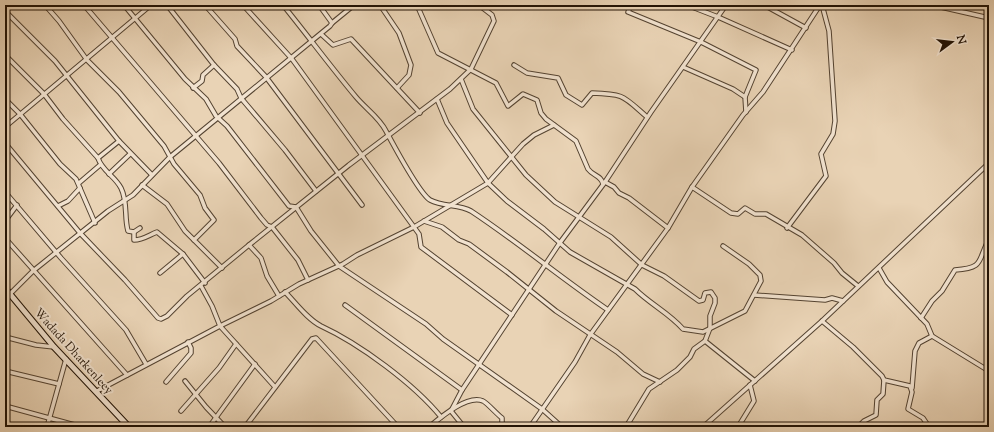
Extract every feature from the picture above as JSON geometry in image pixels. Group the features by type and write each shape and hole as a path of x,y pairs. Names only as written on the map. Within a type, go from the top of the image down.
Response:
{"main road":[{"name":"Wadada Dharkenleey","path":"5,288 54,347 130,427"}],"street":[{"path":"45,5 59,21 87,60 119,92 164,146 183,176 200,194 205,208 214,220 194,240"},
{"path":"84,5 196,136 261,218 267,225 272,227 298,260 308,280"},
{"path":"124,5 193,88 206,99 218,118 227,126 289,206 296,207 311,231 339,266 426,324 443,339 542,409 562,427"},
{"path":"5,127 151,5"},
{"path":"167,5 214,65 234,85 241,98 285,150 316,191"},
{"path":"205,5 235,39 237,46 266,77 362,205"},
{"path":"243,5 292,59 363,155 419,234 421,247 512,315"},
{"path":"283,5 357,98 374,114 399,156 430,200 469,210 523,246 546,266 608,310"},
{"path":"319,5 332,24"},
{"path":"5,301 33,271 80,233 95,223 108,211 133,195 170,157 266,77 292,59 354,5"},
{"path":"380,5 398,33 411,65 410,74 397,88"},
{"path":"417,5 438,53 496,83 508,106 523,94 537,100 541,113 546,119 576,141 591,173 600,177 604,183 614,187 616,191 629,198 668,228"},
{"path":"5,143 80,233 125,280 158,318 161,319 167,316 187,296 205,283 316,191 461,79 471,69 494,20 492,15 479,5"},
{"path":"631,5 628,12 701,42 756,70 745,97 746,112"},
{"path":"687,5 792,50"},
{"path":"451,411 462,390 546,266 559,244 604,183 647,117 726,5"},
{"path":"764,5 806,28"},
{"path":"530,427 575,362 590,335 628,285 668,228 692,187 746,112 763,92 821,5"},
{"path":"787,228 826,176 821,154 833,134 835,121 829,31 821,5"},
{"path":"932,5 989,18"},
{"path":"5,11 41,46 130,154 152,175"},
{"path":"321,34 333,45 351,40 420,112"},
{"path":"5,55 44,94 63,119 98,158 100,165 119,183 125,200 128,232 134,232 140,228"},
{"path":"193,88 202,81 203,75 214,65"},
{"path":"514,65 527,73 558,78 566,95 582,105 592,93 617,94 624,97 647,117"},
{"path":"683,67 733,89 745,97"},
{"path":"461,79 473,109 526,174 555,202 580,216 611,237 642,265 664,276 699,301 703,300 705,293 711,292 715,298 710,316 710,328 705,341 694,349 690,357 677,370 649,389 626,427"},
{"path":"5,99 20,114 60,164 79,183 95,223"},
{"path":"437,99 447,123 488,183 507,201 544,229 559,244 581,260 596,266 628,285 677,321 683,329 703,332 745,311 761,281 760,275 749,264 723,246"},
{"path":"97,391 188,342 414,227 488,183 512,156 534,135 554,125"},
{"path":"98,158 119,141"},
{"path":"109,174 130,154"},
{"path":"703,427 822,321 989,163"},
{"path":"79,183 100,165"},
{"path":"142,185 167,204 185,231 222,268"},
{"path":"692,187 731,213 738,214 745,208 755,214 766,214 787,228 802,235 858,286"},
{"path":"58,206 68,201 80,188"},
{"path":"5,192 56,252 126,330 146,364"},
{"path":"5,221 17,205"},
{"path":"424,221 442,227 459,240 469,244 556,311 617,352 643,374 660,382"},
{"path":"134,232 134,240 143,239 157,232 182,254 205,283"},
{"path":"5,238 127,375"},
{"path":"921,318 932,300 942,291 955,270 969,269 980,262 989,239"},
{"path":"249,246 261,258 267,276 279,296"},
{"path":"160,272 182,254"},
{"path":"879,268 887,282 927,324 932,336 989,371"},
{"path":"201,286 212,306 220,326 275,387"},
{"path":"286,292 306,314 392,372 434,408 441,417"},
{"path":"754,295 825,300 832,298 843,301"},
{"path":"345,305 462,390"},
{"path":"822,321 853,347 882,376 884,380 883,394 878,398 876,404 876,415 864,421 858,427"},
{"path":"929,427 923,418 908,409 912,388 915,351 919,342 932,336"},
{"path":"5,338 36,345 54,347"},
{"path":"246,427 312,339 316,338 398,427"},
{"path":"705,341 755,381"},
{"path":"166,382 191,353 191,348 188,342"},
{"path":"181,411 219,368 236,344"},
{"path":"47,427 66,359"},
{"path":"209,427 255,364"},
{"path":"5,371 59,384"},
{"path":"185,380 195,395 225,427"},
{"path":"884,380 910,386 912,388"},
{"path":"738,427 754,402 750,385"},
{"path":"429,427 441,417 470,399 484,401 502,418 502,423 499,427"},
{"path":"5,406 82,427"},
{"path":"451,411 464,427"}]}
